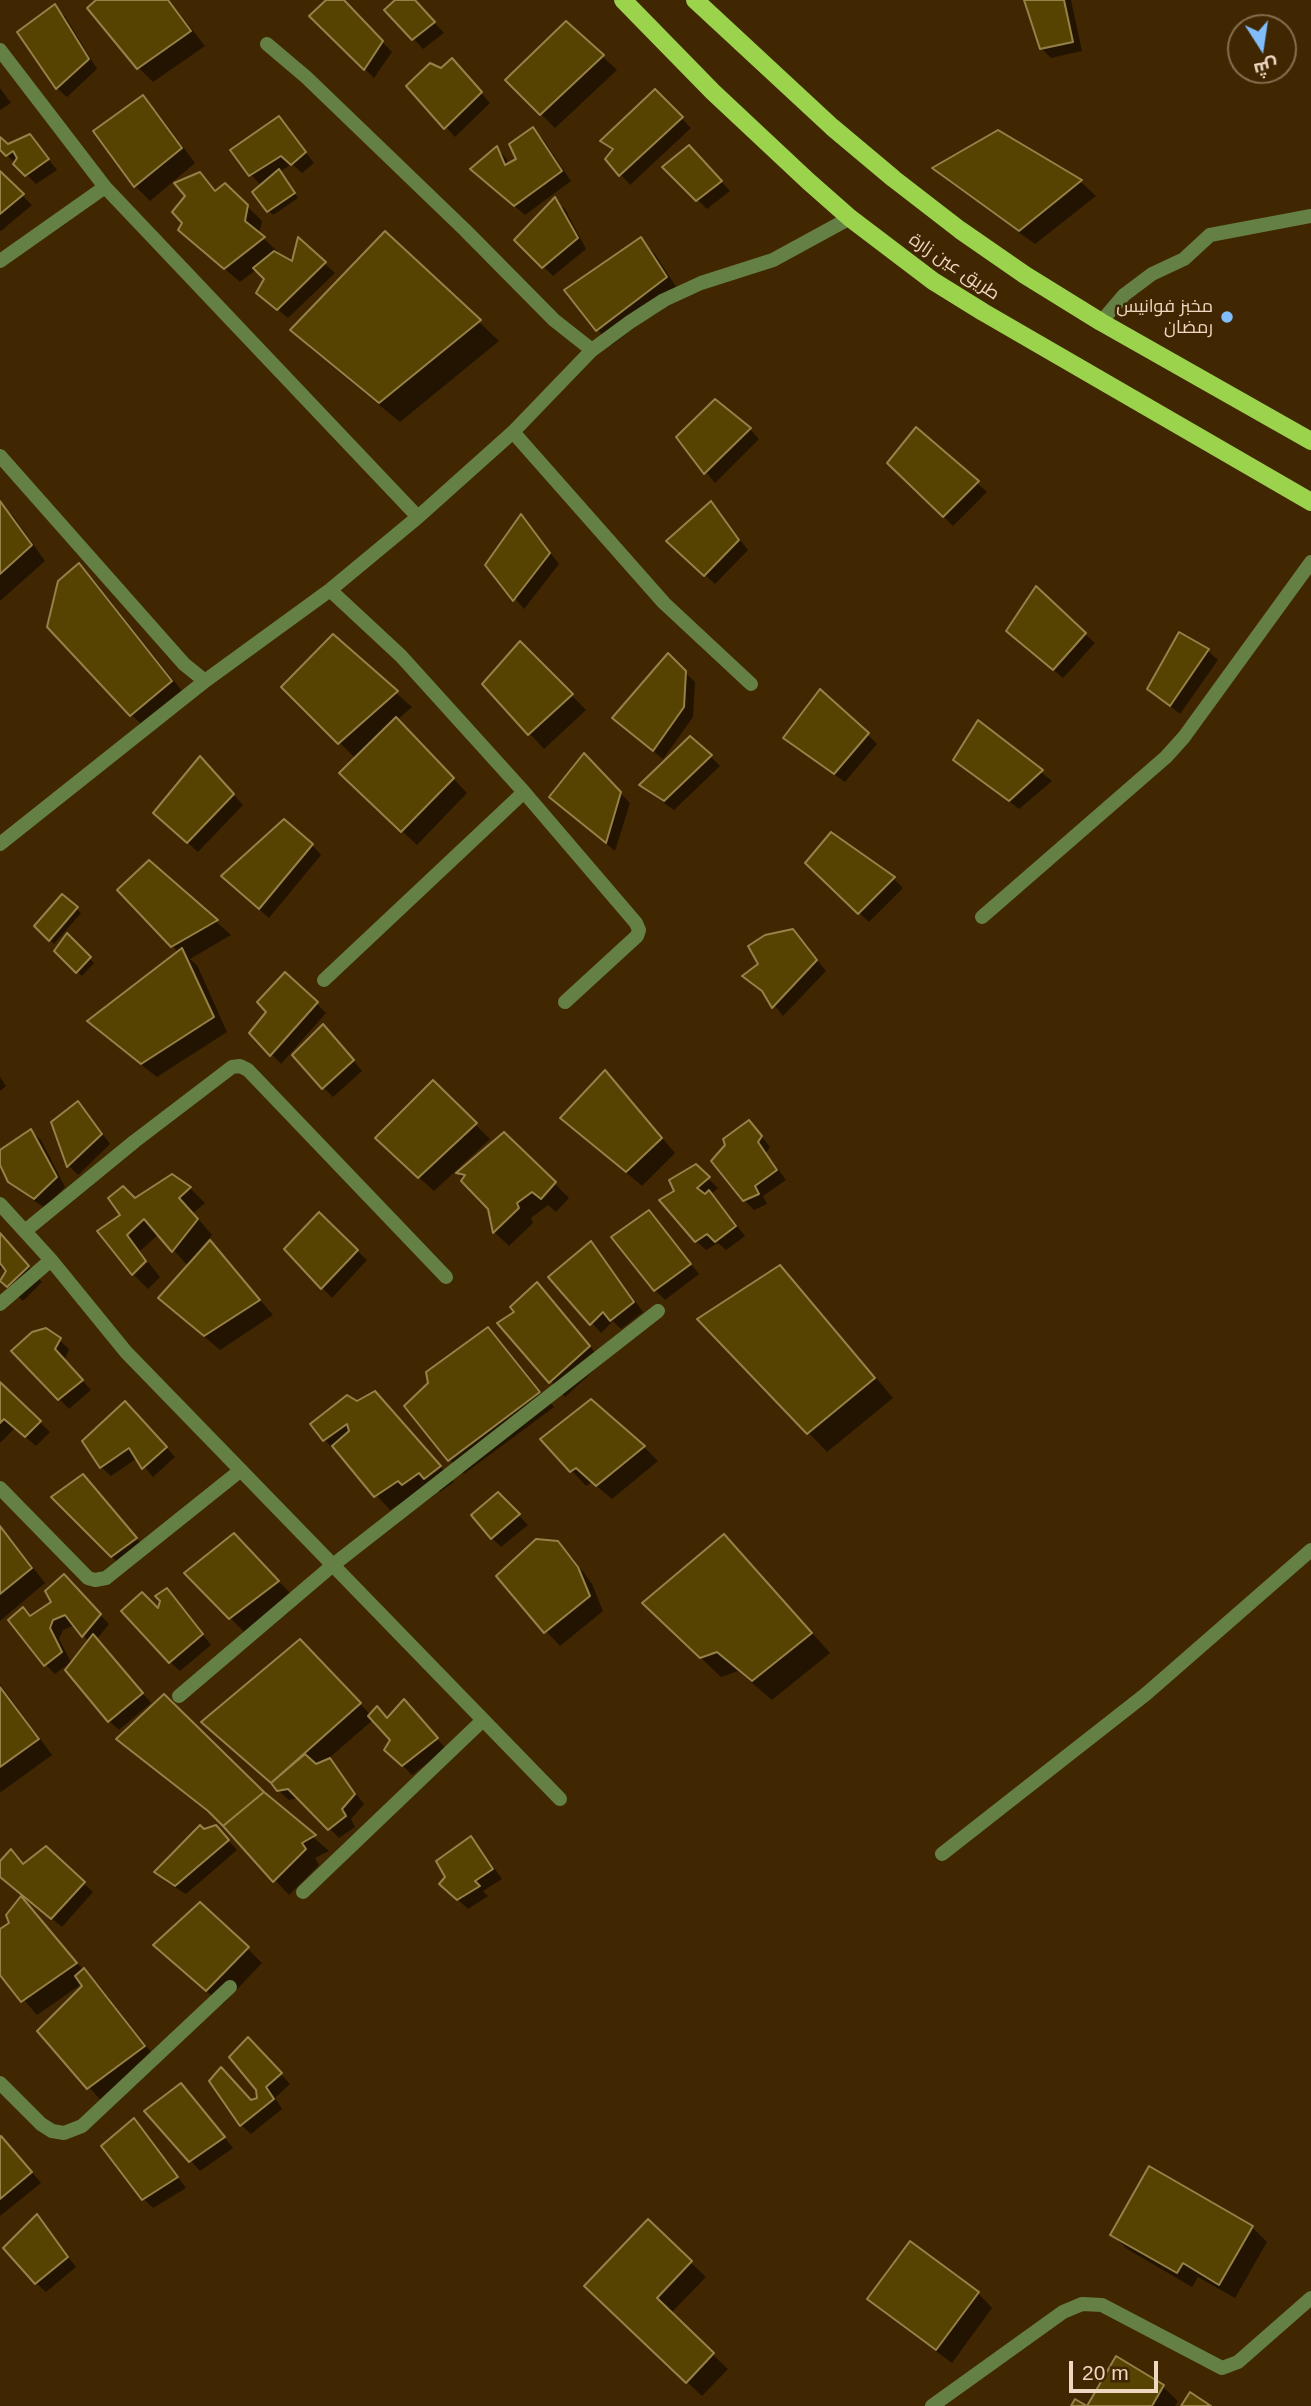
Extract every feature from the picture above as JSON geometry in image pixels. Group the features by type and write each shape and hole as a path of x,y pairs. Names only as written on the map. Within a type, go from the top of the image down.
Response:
{"main road":[{"name":"طريق عين زارة","path":"623,0 713,92 850,218 933,281 1311,502"},
{"name":"طريق عين زارة","path":"695,0 781,82 894,179 1014,267 1101,322 1311,441"}],"street":[{"path":"267,44 306,77 455,220 554,320 592,350"},
{"path":"0,50 105,187 418,517"},
{"path":"0,261 105,187"},
{"path":"1101,322 1124,295 1153,274 1184,259 1210,234 1311,216"},
{"path":"0,844 205,681 330,590 418,517 513,432 592,350 664,300 701,283 773,260 850,218"},
{"path":"513,432 664,603 751,684"},
{"path":"0,456 184,664 205,681"},
{"path":"982,917 1166,757 1184,737 1311,562"},
{"path":"330,590 401,656 524,792 636,923 639,930 637,936 565,1002"},
{"path":"324,980 524,792"},
{"path":"25,1230 156,1124 232,1067 240,1066 248,1070 446,1277"},
{"path":"0,1204 51,1260 126,1352 560,1800"},
{"path":"0,1304 51,1260"},
{"path":"179,1696 333,1565 658,1311"},
{"path":"0,1488 88,1578 95,1580 106,1578 241,1470"},
{"path":"942,1854 1146,1694 1311,1550"},
{"path":"303,1892 483,1720"},
{"path":"2,2089 52,2132 64,2133 82,2126 230,1987"},
{"path":"932,2406 1063,2312 1082,2304 1102,2305 1222,2368 1238,2362 1311,2298"}],"building":[{"path":"96,0 168,0 191,31 137,69 87,8"},
{"path":"326,0 344,0 383,41 364,70 309,16"},
{"path":"395,0 415,0 435,22 412,40 384,10"},
{"path":"1024,0 1064,0 1073,42 1040,49"},
{"path":"55,4 89,59 56,89 17,32"},
{"path":"566,21 604,55 540,115 505,80"},
{"path":"452,58 482,92 444,129 406,86 430,63 441,68"},
{"path":"655,89 683,117 619,176 605,159 613,149 600,141"},
{"path":"143,95 182,148 134,187 93,131"},
{"path":"279,116 306,152 291,165 281,156 249,176 230,150"},
{"path":"533,127 562,171 514,206 470,169 497,146 505,165 516,159 509,144"},
{"path":"998,130 1082,180 1019,231 932,168"},
{"path":"30,134 49,159 25,176 13,164 17,158 13,151 6,156 0,150 0,137 8,144"},
{"path":"689,145 722,181 696,201 662,167"},
{"path":"279,169 295,193 267,212 252,192"},
{"path":"0,171 24,194 0,214"},
{"path":"200,172 215,191 225,183 248,205 245,221 265,237 224,269 178,230 182,223 172,212 185,196 174,183"},
{"path":"555,197 578,238 542,268 514,240"},
{"path":"385,231 481,320 379,403 290,330"},
{"path":"298,237 326,262 277,310 256,293 264,279 253,268 274,251 292,261"},
{"path":"641,237 667,277 596,331 564,290"},
{"path":"715,399 751,428 704,474 676,437"},
{"path":"916,427 979,481 943,517 887,463"},
{"path":"0,501 32,545 0,574"},
{"path":"711,501 739,540 704,576 666,541"},
{"path":"521,514 550,553 513,601 485,565"},
{"path":"79,563 172,681 130,716 47,627 58,581"},
{"path":"1036,586 1086,633 1053,670 1006,631"},
{"path":"1179,632 1209,649 1170,706 1147,689"},
{"path":"333,634 398,691 338,744 281,687"},
{"path":"520,641 573,694 528,735 482,684"},
{"path":"668,653 686,671 684,707 653,751 612,718"},
{"path":"820,689 869,733 834,774 783,738"},
{"path":"396,717 454,778 401,832 339,773"},
{"path":"978,720 1043,770 1009,801 953,760"},
{"path":"690,736 712,755 664,801 639,785"},
{"path":"584,753 621,792 606,843 549,797"},
{"path":"200,756 234,794 187,843 153,813"},
{"path":"284,819 313,844 259,909 221,876"},
{"path":"831,832 895,877 858,914 805,863"},
{"path":"149,860 218,920 171,947 117,890"},
{"path":"62,894 78,907 49,941 34,926"},
{"path":"793,929 817,960 772,1008 762,991 742,976 758,964 748,946 765,935"},
{"path":"67,933 91,957 76,973 54,951"},
{"path":"182,948 214,1017 141,1064 87,1021"},
{"path":"285,972 318,1002 270,1056 249,1033 266,1012 257,1002"},
{"path":"323,1024 354,1060 322,1089 292,1055"},
{"path":"605,1070 662,1138 626,1172 560,1118"},
{"path":"433,1080 477,1123 418,1178 375,1138"},
{"path":"78,1101 102,1134 67,1167 51,1122"},
{"path":"749,1120 762,1136 758,1142 777,1170 755,1186 759,1194 743,1201 711,1161 725,1145 723,1139"},
{"path":"31,1129 57,1177 34,1199 8,1182 0,1165 0,1150"},
{"path":"504,1132 556,1182 541,1199 532,1192 517,1203 519,1208 493,1233 488,1209 461,1181 465,1175 456,1173"},
{"path":"696,1164 710,1177 697,1188 705,1194 709,1190 736,1226 715,1242 707,1234 695,1242 659,1200 674,1191 669,1180"},
{"path":"172,1174 191,1187 179,1198 198,1219 172,1252 144,1219 127,1235 146,1261 132,1275 97,1231 120,1215 108,1198 123,1186 135,1198"},
{"path":"649,1210 691,1264 654,1291 611,1237"},
{"path":"319,1212 358,1250 321,1289 284,1249"},
{"path":"0,1233 29,1266 7,1287 0,1281 6,1271 0,1263"},
{"path":"210,1240 260,1300 204,1336 158,1298"},
{"path":"591,1241 634,1302 610,1321 603,1312 590,1325 548,1277"},
{"path":"780,1265 875,1378 807,1434 697,1319"},
{"path":"537,1282 590,1346 549,1383 497,1323 514,1312 510,1307"},
{"path":"488,1327 540,1392 448,1461 404,1406 428,1383 426,1372"},
{"path":"46,1328 61,1338 55,1349 83,1380 58,1400 11,1351 32,1332"},
{"path":"0,1382 41,1421 25,1437 4,1419 0,1423"},
{"path":"375,1391 441,1466 424,1479 419,1473 402,1485 398,1481 374,1497 332,1446 349,1431 347,1424 323,1441 310,1424 347,1395 357,1401"},
{"path":"591,1399 645,1446 596,1486 576,1468 570,1472 540,1439"},
{"path":"125,1401 167,1447 142,1469 129,1448 100,1468 82,1441"},
{"path":"83,1474 137,1538 111,1557 51,1497"},
{"path":"498,1492 520,1514 491,1539 471,1515"},
{"path":"0,1526 32,1568 0,1594"},
{"path":"234,1533 279,1581 229,1619 184,1573"},
{"path":"724,1534 812,1633 752,1681 717,1652 700,1658 642,1603"},
{"path":"536,1539 558,1541 578,1567 590,1596 544,1633 496,1576"},
{"path":"64,1574 101,1614 82,1637 65,1615 53,1620 50,1628 62,1652 44,1666 8,1620 23,1607 30,1616 51,1602 45,1591"},
{"path":"167,1588 203,1634 169,1663 121,1611 142,1592 158,1608 160,1601 155,1596"},
{"path":"93,1634 143,1693 108,1722 65,1670"},
{"path":"300,1639 361,1703 271,1783 201,1722"},
{"path":"0,1687 39,1739 0,1767"},
{"path":"164,1694 264,1792 223,1826 208,1811 116,1739"},
{"path":"404,1699 438,1738 402,1766 384,1750 390,1740 368,1716 377,1706 387,1718"},
{"path":"305,1754 316,1764 330,1758 355,1794 342,1809 346,1816 328,1830 288,1789 277,1791 271,1783"},
{"path":"264,1792 316,1835 302,1843 306,1849 273,1882 223,1826"},
{"path":"200,1825 204,1829 216,1825 229,1840 175,1886 154,1872"},
{"path":"471,1836 493,1869 475,1881 480,1886 457,1900 439,1884 445,1877 436,1861"},
{"path":"46,1846 85,1882 51,1919 0,1877 0,1861 11,1849 23,1864"},
{"path":"21,1896 77,1963 21,2002 0,1975 0,1929 9,1923 6,1915"},
{"path":"200,1902 249,1947 206,1991 153,1945"},
{"path":"84,1968 145,2046 87,2089 37,2031 82,1986 75,1976"},
{"path":"248,2037 282,2073 266,2087 274,2099 240,2126 209,2081 221,2067 251,2100 257,2098 256,2090 229,2057"},
{"path":"181,2083 225,2137 189,2162 144,2111"},
{"path":"134,2118 178,2177 142,2200 101,2146"},
{"path":"0,2137 32,2172 0,2199"},
{"path":"1149,2166 1253,2226 1219,2285 1183,2263 1177,2273 1110,2235"},
{"path":"37,2214 68,2257 35,2284 3,2248"},
{"path":"648,2219 692,2261 657,2298 714,2353 686,2383 584,2286"},
{"path":"910,2241 979,2292 936,2350 867,2299"},
{"path":"1116,2356 1164,2385 1152,2406 1087,2406"},
{"path":"1190,2392 1211,2406 1181,2406"},
{"path":"1075,2399 1087,2406 1071,2406"}],"place":[{"name":"مخبز فوانيس رمضان","path":"1227,317"}]}
